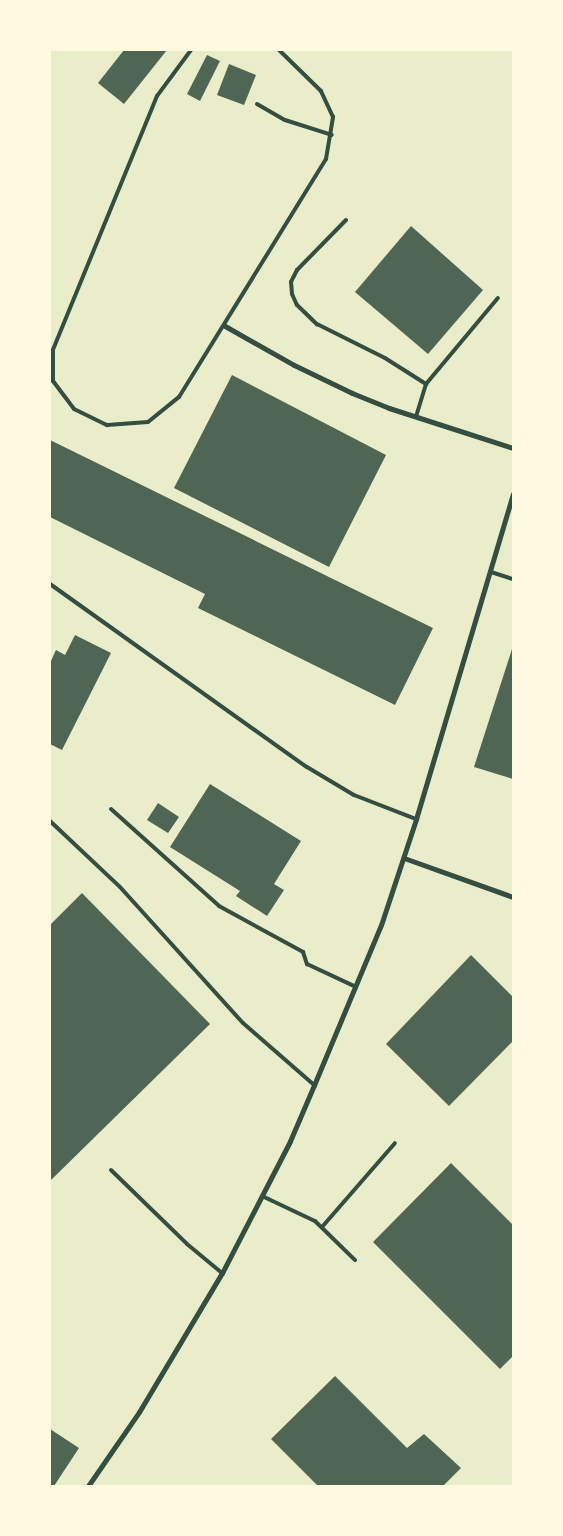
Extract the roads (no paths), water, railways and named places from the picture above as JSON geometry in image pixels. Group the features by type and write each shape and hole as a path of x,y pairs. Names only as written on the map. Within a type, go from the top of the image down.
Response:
{"street":[{"path":"225,326 302,369 416,417 513,448"},
{"path":"88,1486 144,1403 222,1272 262,1196 314,1085 356,987 404,858 513,494"},
{"path":"404,858 513,897"}],"lane":[{"path":"191,50 157,96 53,350 53,380 74,409 107,425 148,422 179,397 225,326 326,159 332,135 333,117 321,91 279,50"},
{"path":"257,104 285,120 332,135"},
{"path":"346,220 293,276 292,294 297,305 317,324 385,358 426,384"},
{"path":"416,417 426,384 498,298"},
{"path":"490,572 513,579"},
{"path":"50,584 307,767 354,795 416,819"},
{"path":"112,809 219,906 303,952 307,964 356,987"},
{"path":"50,821 120,887 243,1023 314,1085"},
{"path":"322,1227 395,1143"},
{"path":"111,1170 187,1244 222,1272"},
{"path":"262,1196 315,1220 355,1260"}]}
